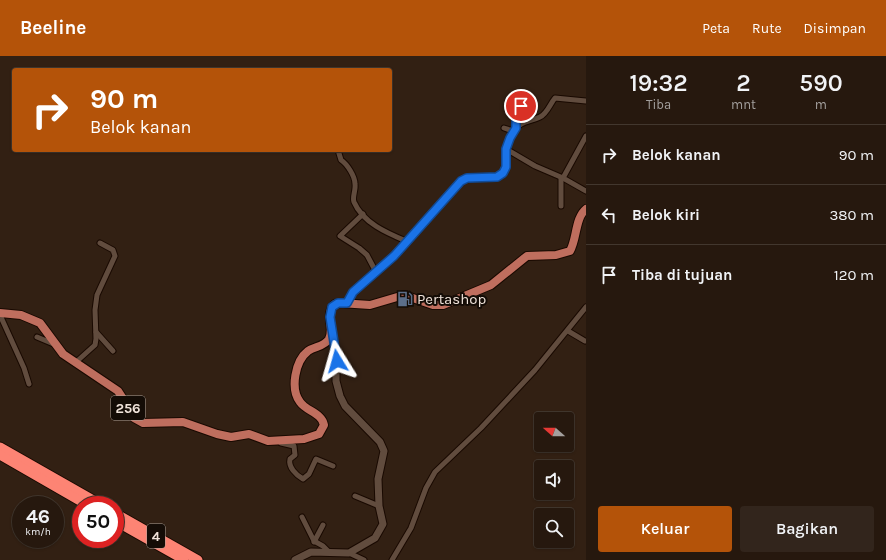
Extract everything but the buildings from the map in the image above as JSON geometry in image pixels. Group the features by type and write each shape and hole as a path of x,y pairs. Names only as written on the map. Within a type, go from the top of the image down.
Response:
{"highway":[{"path":"0,447 26,466 73,496"},
{"path":"0,455 26,466 84,496"},
{"name":"4","path":"124,518 198,560"},
{"name":"4","path":"124,526 184,560"}],"main road":[{"path":"295,560 307,553 349,553 372,540 379,533 383,524 380,506 378,473 384,455 383,447 345,406 340,396 336,381 336,351 330,313 332,307 338,303 370,305 404,295 438,306 454,301 491,285 527,256 556,255 570,251 581,214 586,209"},
{"name":"256","path":"0,314 21,315 40,322 56,345 75,363 118,391 130,413 134,418 143,423 182,422 225,436 247,434 264,441 311,438 322,430 323,421 300,402 296,395 294,384 296,374 306,353 326,342"},
{"path":"332,331 326,342 336,351"}],"street":[{"path":"347,303 353,292 394,256 461,181 467,178 501,176 506,167 506,149 515,130 522,122 541,117 555,98 586,101"},
{"path":"515,130 516,114 523,103"},
{"path":"504,128 515,130"},
{"path":"561,206 562,178 584,143 586,136"},
{"path":"506,149 535,166 586,191"},
{"path":"339,152 341,160 345,163 355,183 354,201 362,212 381,230 406,241"},
{"path":"362,212 340,236 358,246 366,255 376,272"},
{"path":"75,363 93,348 96,342 94,320 97,295 115,255 113,250 100,243"},
{"path":"392,560 410,528 426,488 435,472 494,414 535,370 586,307"},
{"path":"0,314 24,368 29,384"},
{"path":"568,331 585,341"},
{"path":"96,332 113,351"},
{"path":"37,337 56,345"},
{"path":"275,441 294,446 295,455 290,458 289,462 295,473 303,479 309,474 316,459 333,466"},
{"path":"355,496 380,506"},
{"path":"302,517 314,542 323,546 329,552"},
{"path":"314,542 323,525"},
{"path":"349,553 364,560"}],"place":[{"name":"Pertashop","path":"405,299"}],"route":[{"path":"337,361 330,317 332,307 338,303 347,303 357,287 394,256 461,181 467,178 497,177 504,172 506,167 506,149 513,131 516,128 516,114 521,106"}]}
